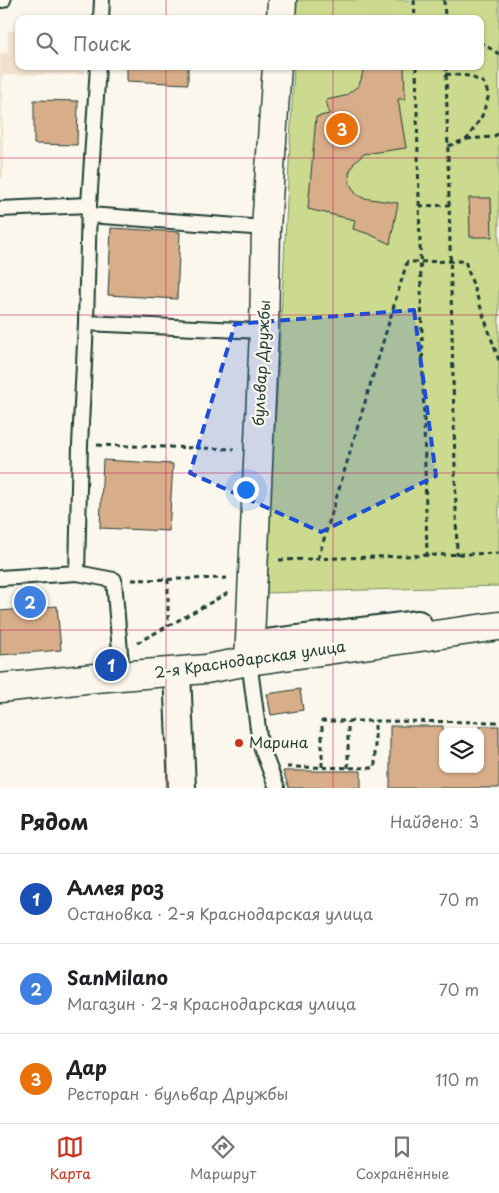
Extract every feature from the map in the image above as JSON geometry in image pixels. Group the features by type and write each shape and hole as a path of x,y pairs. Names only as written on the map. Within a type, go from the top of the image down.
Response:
{"street":[{"path":"281,15 282,0"},
{"name":"бульвар Дружбы","path":"250,653 246,576 264,331 266,228 278,70"},
{"path":"250,653 499,614"},
{"name":"2-я Краснодарская улица","path":"0,688 121,664 177,672 206,669 250,653 499,626"},
{"path":"177,672 182,788"}],"lane":[{"path":"101,15 102,0"},
{"path":"77,573 89,210 98,70"},
{"path":"0,210 89,210 266,228"},
{"path":"86,323 264,331"},
{"path":"0,578 77,573 114,580 121,664"},
{"path":"250,653 260,744 277,788"}],"path":[{"path":"414,0 415,15"},
{"path":"444,0 445,15"},
{"path":"484,45 499,54"},
{"path":"416,70 427,556"},
{"path":"446,70 457,555"},
{"path":"446,74 469,76 483,82 489,95 482,116 466,139"},
{"path":"448,146 466,139 493,137 499,133"},
{"path":"419,206 449,205"},
{"path":"318,559 407,262 465,261 499,361"},
{"path":"80,445 234,450"},
{"path":"114,580 246,576 318,559 499,554"},
{"path":"121,664 168,626 246,576"},
{"path":"168,579 168,626"},
{"path":"322,767 322,721 499,722"},
{"path":"348,721 348,768"},
{"path":"269,767 375,768 375,721"}],"highlighted area":[{"path":"414,310 436,476 321,532 190,473 235,324"}],"shaded area":[{"path":"8,31 15,31 15,70 85,70 85,74 2,75 3,178 0,178 0,54 8,53"}],"green space":[{"path":"297,0 499,0 499,586 267,593 271,476 294,70 484,70 484,15 296,15"}],"building":[{"path":"127,70 188,70 188,84 127,81"},
{"path":"363,70 404,70 405,99 398,99 406,148 364,154 354,163 349,173 350,184 356,194 363,198 398,203 390,244 353,229 355,220 308,209 316,117 329,114 326,100 345,96 358,86"},
{"path":"34,100 78,101 77,145 34,144"},
{"path":"469,198 491,198 492,237 470,237"},
{"path":"111,228 180,232 177,299 108,295"},
{"path":"103,460 173,464 169,531 100,528"},
{"path":"57,606 61,650 0,655 0,611"},
{"path":"300,689 303,710 271,715 267,694"},
{"path":"390,726 443,726 443,728 439,728 439,773 484,773 484,728 480,728 480,726 499,726 499,788 390,788"},
{"path":"283,771 361,771 361,788 289,788"}],"place":[{"name":"Дар","path":"342,129"},
{"name":"SanMilano","path":"30,602"},
{"name":"Аллея роз","path":"111,665"},
{"name":"Марина","path":"239,743"}]}
